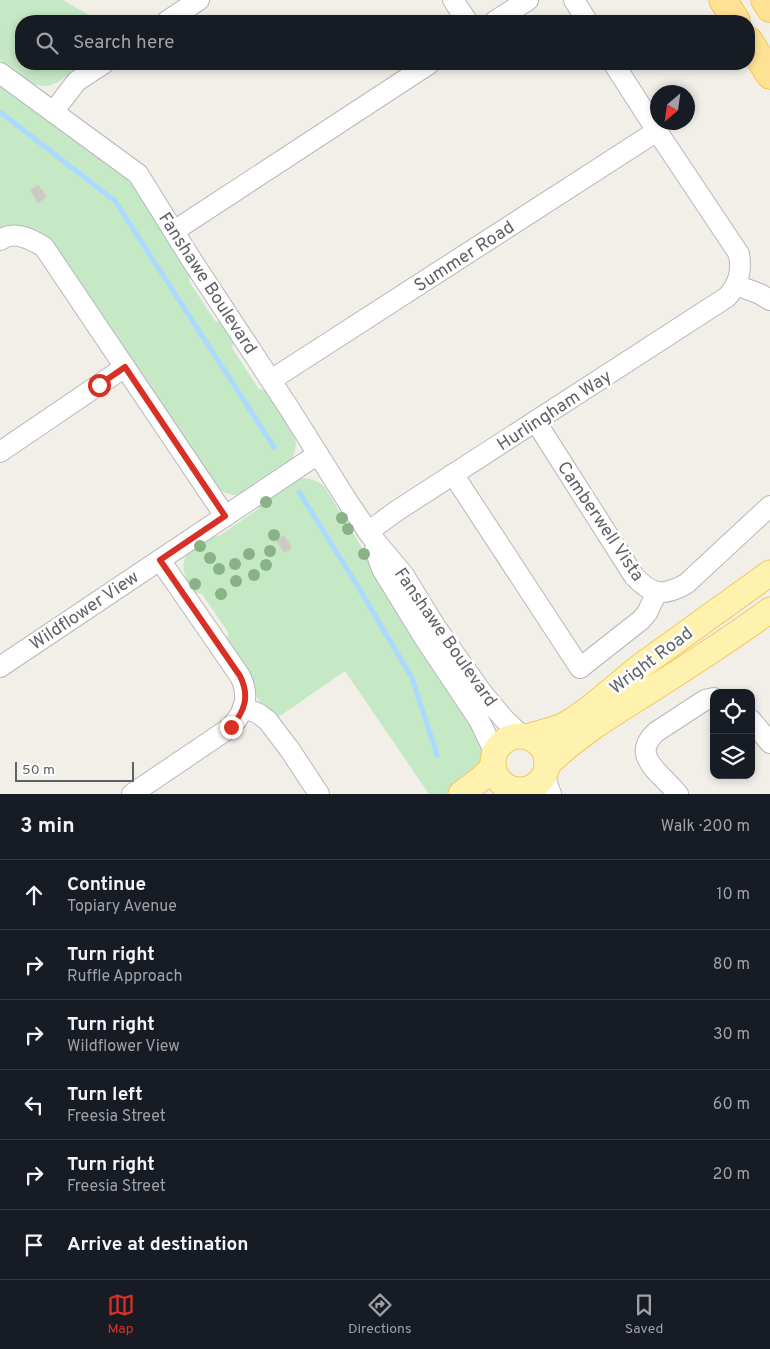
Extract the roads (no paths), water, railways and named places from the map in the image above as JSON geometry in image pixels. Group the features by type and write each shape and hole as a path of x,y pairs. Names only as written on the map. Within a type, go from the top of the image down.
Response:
{"highway":[{"path":"723,0 732,15"},
{"path":"765,0 770,8"},
{"path":"755,51 770,75"}],"main road":[{"name":"Wright Road","path":"525,737 561,727 573,720 640,666 770,573"},
{"name":"Wright Road","path":"547,778 570,744 602,721 729,640 770,610"},
{"path":"461,794 481,779 494,760 499,746 506,740 514,737 525,737 533,740 542,748 545,753 547,778 532,787 513,792 498,778 494,760"}],"street":[{"path":"176,15 199,0"},
{"path":"453,0 463,15"},
{"path":"504,15 528,0"},
{"path":"574,0 583,15"},
{"path":"53,112 77,81 93,70"},
{"path":"174,231 420,70"},
{"path":"618,70 738,254 740,276 736,285 770,300"},
{"name":"Fanshawe Boulevard","path":"0,73 138,174 348,502 370,534 403,574 435,626 483,694 504,719 525,737"},
{"name":"Summer Road","path":"270,380 657,132"},
{"path":"0,240 9,236 20,236 44,247 225,516"},
{"name":"Hurlingham Way","path":"370,534 395,512 727,297 736,285"},
{"path":"0,452 125,367"},
{"name":"Camberwell Vista","path":"536,422 634,576 644,586 656,592 665,593 676,590 686,584 770,506"},
{"name":"Wildflower View","path":"0,667 318,454"},
{"path":"453,474 580,668 634,627 647,612 656,592"},
{"name":"Fanshawe Boulevard","path":"370,534 382,569 425,639 479,720 494,760"},
{"path":"132,794 231,727 239,718 244,707 244,684 240,676 160,560"},
{"path":"678,794 647,759 646,744 656,732 705,700 710,699"},
{"path":"244,707 259,714 268,722 290,750 319,794"},
{"path":"755,726 770,743"}],"waterway":[{"path":"0,112 115,201 274,447"},
{"path":"299,492 412,678 437,755"}]}
